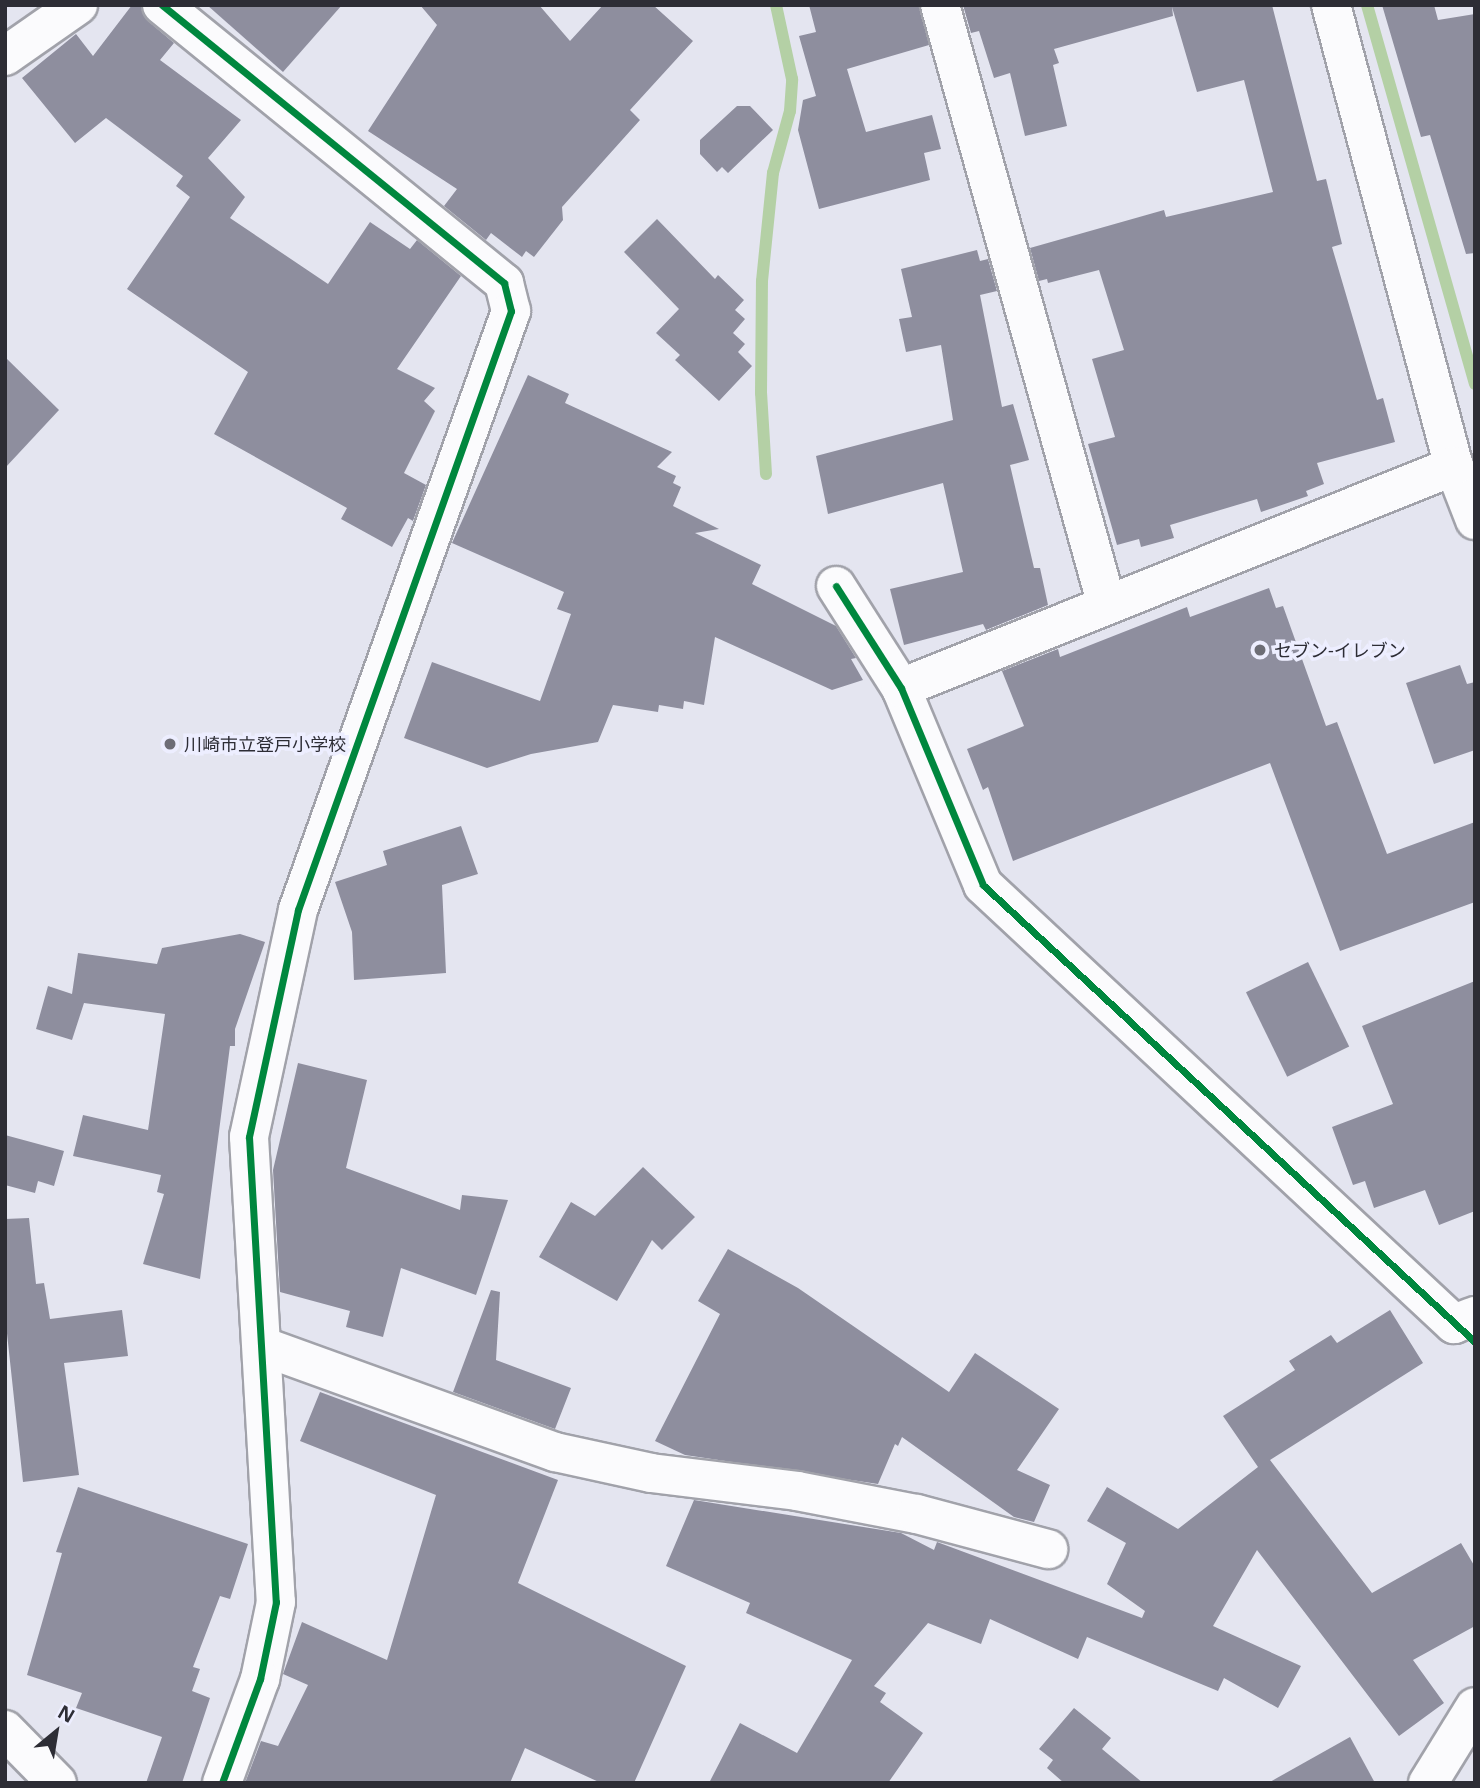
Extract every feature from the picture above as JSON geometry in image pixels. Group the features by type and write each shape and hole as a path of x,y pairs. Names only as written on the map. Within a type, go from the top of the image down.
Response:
{"street":[{"path":"5,55 78,5"},
{"path":"162,5 504,283 510,312 298,910 249,1137 276,1602 260,1679 222,1783"},
{"path":"940,5 1106,602"},
{"path":"1331,5 1454,466 1475,520"},
{"path":"901,688 1106,602 1454,466"},
{"path":"836,586 901,688 983,885 1454,1324 1475,1316"},
{"path":"262,1346 555,1452 651,1473 797,1492 904,1512 1048,1549"},
{"path":"1428,1783 1475,1707"},
{"path":"5,1730 57,1783"}],"building":[{"path":"132,5 141,5 148,21 174,43 160,60 241,120 208,158 245,197 230,218 328,284 370,222 410,249 417,240 461,276 397,369 435,388 424,401 435,411 404,473 426,485 413,521 408,518 392,547 341,519 347,508 214,434 248,372 127,289 190,197 176,186 183,176 106,118 75,143 22,78 76,34 93,56"},
{"path":"207,5 342,5 283,72"},
{"path":"420,5 539,5 570,41 603,5 653,5 693,41 630,110 640,120 562,207 563,220 534,257 526,251 522,257 491,233 486,240 444,206 457,189 368,131 437,25"},
{"path":"809,5 919,5 929,45 847,69 866,132 932,115 941,149 924,153 930,180 819,209 798,130 803,100 816,96 799,36 816,32"},
{"path":"963,5 1272,5 1317,181 1326,179 1342,244 1332,247 1377,400 1383,398 1395,442 1317,463 1324,484 1306,491 1308,496 1261,512 1257,499 1170,525 1174,538 1141,547 1139,539 1117,545 1088,444 1115,437 1092,359 1124,350 1099,270 1048,283 1047,279 1039,281 1030,248 1164,210 1166,217 1273,192 1244,80 1197,92 1172,7 1173,16 1054,49 1059,63 1053,65 1067,126 1025,136 1010,73 994,78 979,31 971,33"},
{"path":"1382,5 1434,5 1438,20 1475,14 1475,253 1466,254 1430,135 1421,137"},
{"path":"737,106 750,106 773,130 728,173 722,167 717,172 700,154 700,140"},
{"path":"657,219 715,279 718,275 744,300 735,310 745,319 733,333 745,344 738,352 752,366 719,401 675,360 680,355 656,333 679,309 624,252"},
{"path":"977,250 980,261 988,259 997,291 980,295 1002,407 1013,404 1029,460 1010,465 1034,568 1040,568 1048,605 986,630 983,624 904,645 890,589 963,572 943,483 828,514 816,456 953,420 941,345 906,352 899,319 912,317 901,269"},
{"path":"5,357 59,410 5,468"},
{"path":"528,375 569,394 565,403 672,452 657,467 676,476 673,483 681,487 673,506 719,529 695,533 761,565 752,584 836,626 856,658 851,659 863,680 832,690 715,637 704,705 684,701 683,709 659,705 658,712 613,705 598,742 531,754 487,768 404,738 432,662 540,701 571,614 557,609 564,592 452,543"},
{"path":"1269,588 1276,608 1283,606 1326,726 1337,722 1387,854 1475,822 1475,902 1340,951 1270,763 1013,861 988,787 983,790 967,749 1024,726 1002,671 1058,649 1060,657 1187,607 1190,617"},
{"path":"1460,665 1467,684 1475,682 1475,750 1434,764 1406,683"},
{"path":"461,826 478,874 442,885 446,973 354,980 352,932 335,882 387,865 383,851"},
{"path":"240,934 265,942 235,1029 235,1046 230,1046 200,1279 143,1264 164,1194 157,1192 161,1175 73,1156 83,1115 148,1130 165,1014 84,1003 72,1040 36,1029 48,986 72,994 78,953 157,964 162,948"},
{"path":"1308,962 1349,1046 1287,1077 1246,992"},
{"path":"1475,981 1475,1211 1439,1225 1425,1190 1374,1208 1365,1181 1353,1185 1332,1127 1393,1104 1362,1026"},
{"path":"298,1063 367,1080 346,1168 460,1210 462,1195 508,1200 476,1295 401,1268 383,1337 346,1327 350,1311 280,1292 273,1170"},
{"path":"5,1135 64,1151 54,1186 38,1181 35,1193 5,1185"},
{"path":"643,1167 695,1217 662,1250 652,1240 617,1301 539,1257 571,1202 595,1216"},
{"path":"29,1218 36,1284 44,1283 50,1319 122,1310 128,1356 64,1363 79,1475 23,1482 5,1315 5,1219"},
{"path":"728,1249 798,1288 949,1392 975,1353 1059,1409 1017,1470 1050,1485 1034,1522 1014,1517 902,1437 898,1446 895,1444 878,1484 685,1455 655,1441 720,1314 698,1301"},
{"path":"491,1290 500,1292 496,1360 571,1388 555,1429 453,1392"},
{"path":"1390,1310 1423,1363 1270,1460 1372,1593 1461,1543 1475,1567 1475,1626 1413,1660 1444,1703 1399,1736 1257,1550 1213,1626 1301,1666 1278,1708 1224,1678 1218,1691 1087,1637 1078,1659 990,1619 981,1644 928,1623 874,1686 886,1693 880,1702 923,1733 888,1783 709,1783 740,1723 797,1753 852,1660 746,1613 750,1603 666,1566 694,1500 901,1533 934,1550 937,1542 1142,1618 1145,1611 1107,1584 1126,1543 1087,1521 1107,1487 1178,1529 1258,1467 1223,1416 1295,1370 1289,1361 1331,1335 1337,1343"},
{"path":"320,1392 558,1480 518,1583 686,1666 634,1783 601,1783 525,1748 510,1783 245,1783 261,1741 278,1746 308,1685 283,1674 302,1622 387,1660 436,1495 300,1441"},
{"path":"78,1487 248,1544 230,1599 220,1596 193,1667 200,1669 192,1691 210,1698 182,1783 146,1783 162,1737 76,1708 82,1693 27,1675 62,1553 56,1552"},
{"path":"1074,1708 1111,1738 1102,1749 1143,1783 1064,1783 1047,1768 1053,1760 1039,1749"},
{"path":"1350,1737 1375,1783 1268,1783"}],"waterway":[{"path":"766,474 761,393 762,281 773,173 790,111 792,79 776,5"},
{"path":"1367,5 1475,384"}],"cycle path":[{"path":"162,5 504,283 511,311 298,910 249,1137 276,1602 260,1679 222,1783"},
{"path":"836,586 901,688 983,885 1475,1342"}],"place":[{"name":"セブン-イレブン","path":"1260,650"},
{"name":"川崎市立登戸小学校","path":"170,744"}]}
